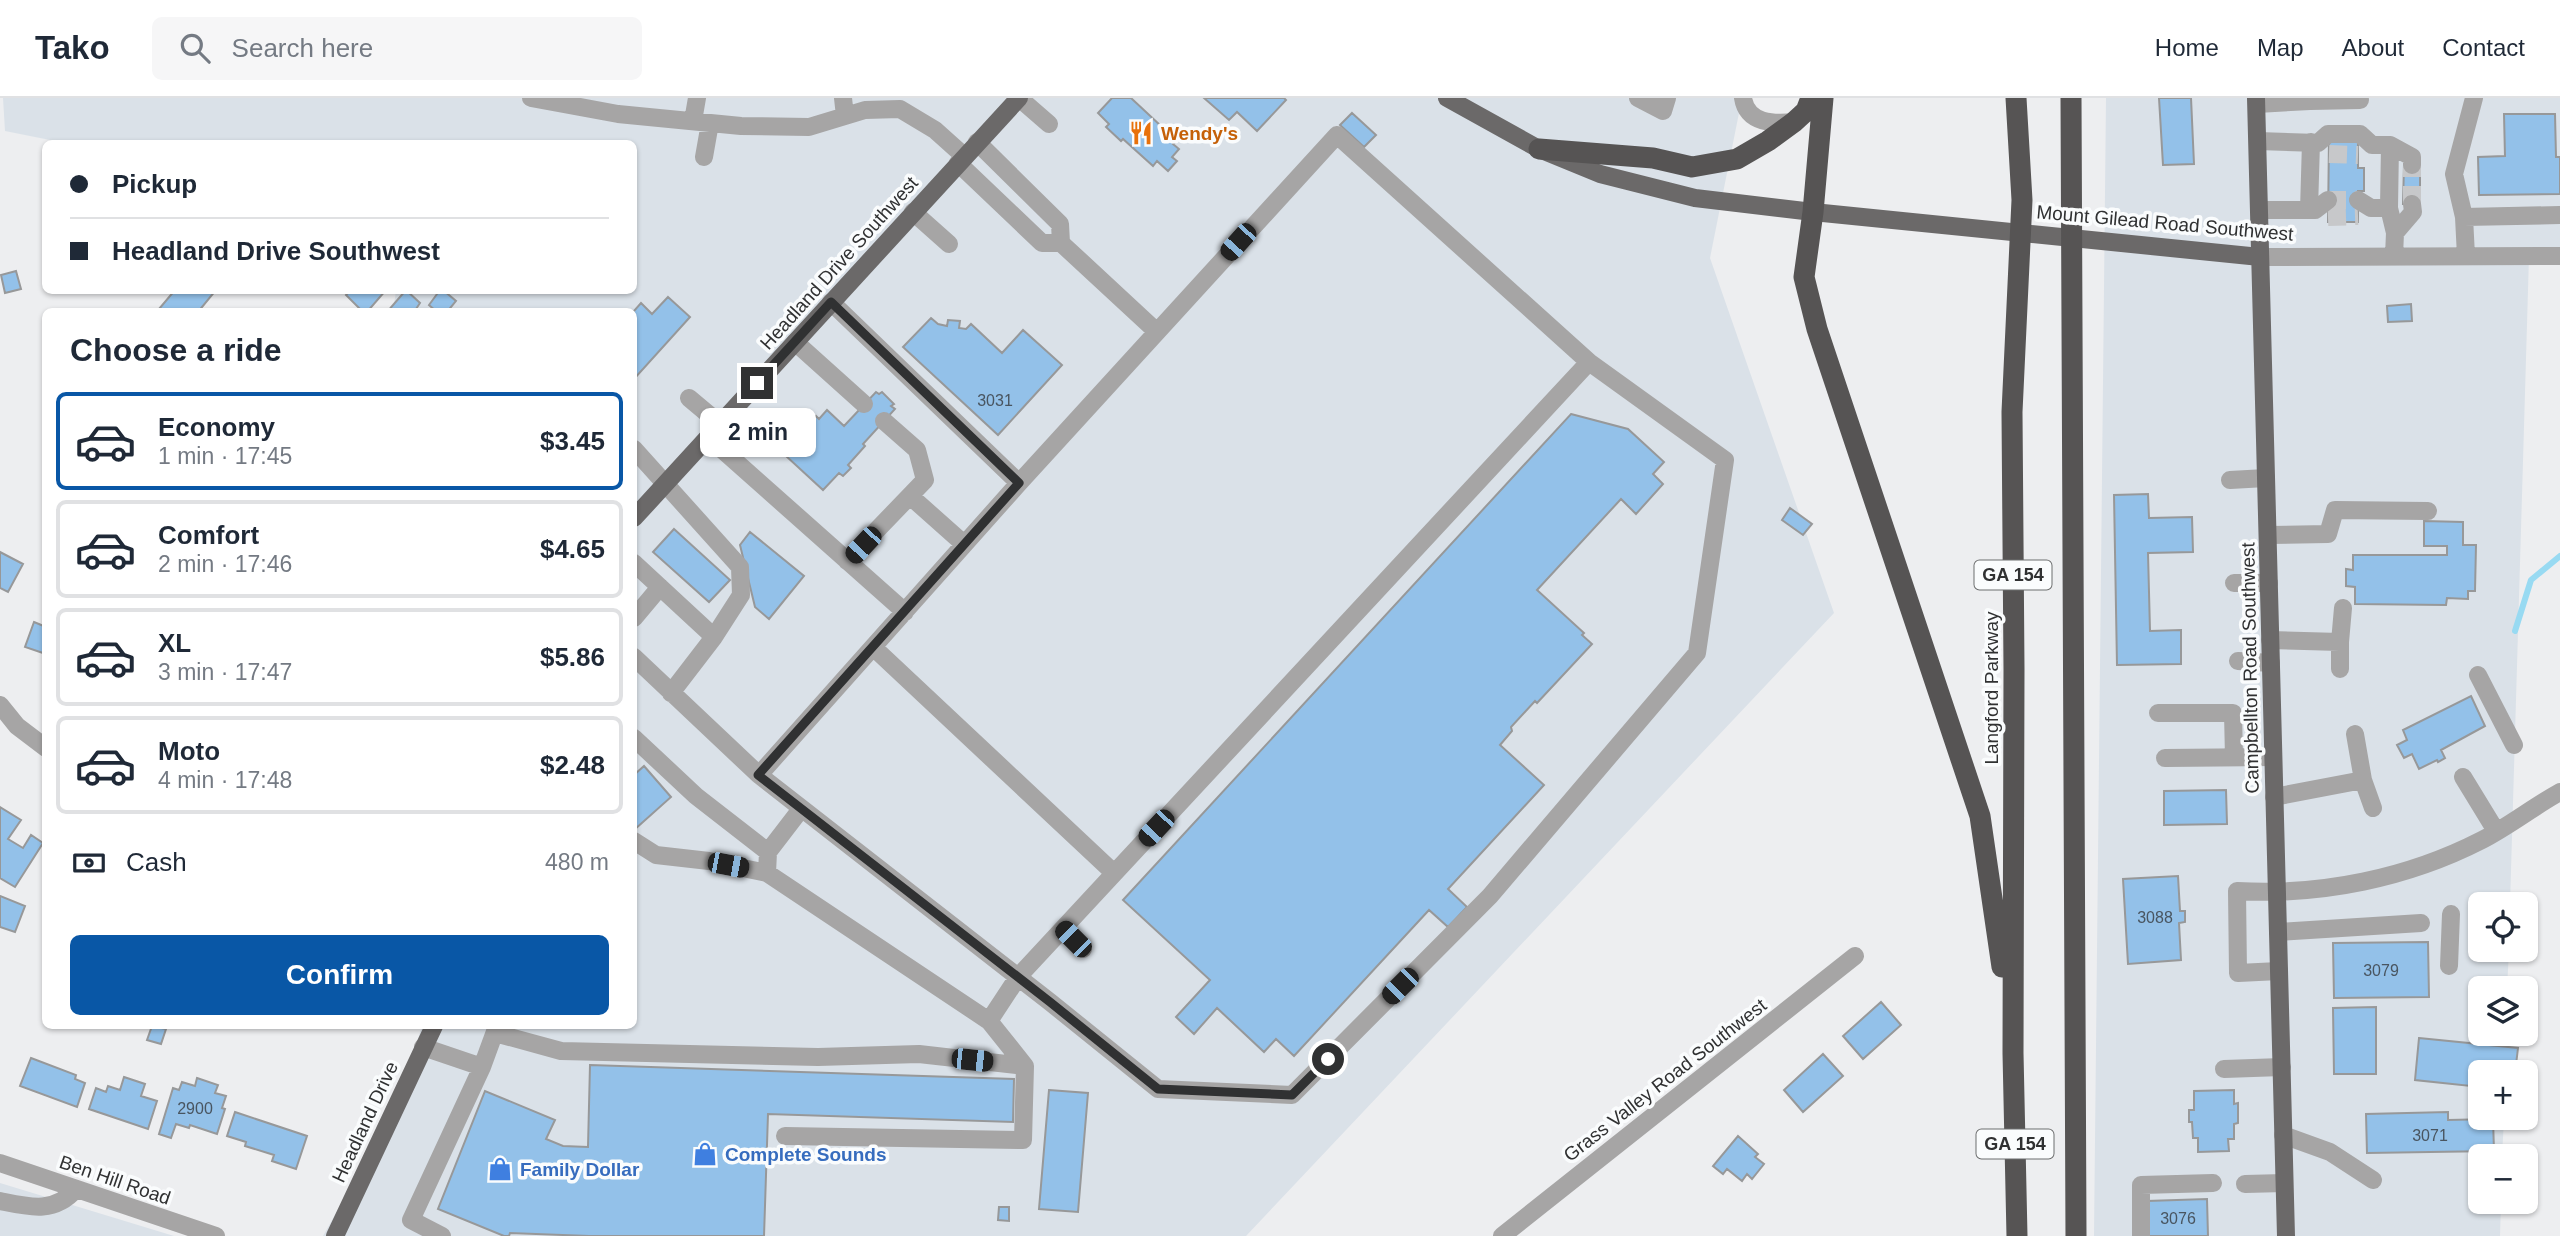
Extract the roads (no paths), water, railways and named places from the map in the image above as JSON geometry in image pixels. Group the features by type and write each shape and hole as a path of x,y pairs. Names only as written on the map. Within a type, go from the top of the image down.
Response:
{"highway":[{"path":"1539,149 1653,158 1692,167 1737,159 1794,122 1806,111 1811,98"},
{"path":"1824,98 1804,277 1817,329 1980,816 2013,1053"},
{"name":"Langford Parkway","path":"2015,98 2022,200 2012,412 2013,1053 2017,1236"},
{"name":"GA 154","path":"2071,98 2076,1236"}],"main road":[{"name":"Headland Drive Southwest","path":"637,515 1019,98"},
{"name":"Mount Gilead Road Southwest","path":"1447,98 1539,149 1600,174 1695,198 2260,257"},
{"name":"Campbellton Road Southwest","path":"2257,101 2286,1236"},
{"name":"Headland Drive","path":"335,1236 432,1029"}],"street":[{"path":"698,98 704,157"},
{"path":"1019,98 1049,124"},
{"path":"1638,98 1663,111 1667,98"},
{"path":"1743,98 1745,106 1755,117 1771,124 1794,122"},
{"path":"2466,256 2464,217 2454,174 2474,98"},
{"path":"541,99 618,114 741,126 809,127 844,107 865,110 900,109 935,130 1042,243 1061,243 1156,331"},
{"path":"2257,101 2360,100"},
{"path":"2259,210 2320,210 2319,146 2328,134 2360,134 2373,148 2412,157 2412,165"},
{"path":"637,660 758,775 1158,1089 1292,1095 1490,896 1697,653 1725,460 1589,362 1337,135 1156,331 758,775"},
{"path":"2258,141 2319,146"},
{"path":"977,142 1060,224 1061,243"},
{"path":"2373,148 2369,208 2395,233"},
{"path":"2394,256 2395,233 2413,212 2412,204"},
{"path":"913,212 948,244"},
{"path":"2464,217 2560,215"},
{"name":"Mount Gilead Road Southwest","path":"2260,257 2560,256"},
{"path":"831,302 1019,483"},
{"path":"795,342 864,404"},
{"path":"989,1021 1018,977 1589,362"},
{"path":"689,398 714,430 847,561 905,612"},
{"path":"847,561 925,480 917,450 884,421"},
{"path":"637,452 740,568 741,595 714,637 671,693"},
{"path":"2230,480 2266,478"},
{"path":"910,496 964,544"},
{"path":"2268,536 2328,534 2335,510 2428,511"},
{"path":"637,566 714,637"},
{"path":"2234,583 2269,583"},
{"path":"637,614 660,587"},
{"path":"2340,669 2343,608"},
{"path":"2270,640 2340,642"},
{"path":"873,647 1114,873"},
{"path":"2238,661 2271,663"},
{"path":"2478,675 2514,745"},
{"path":"0,705 16,726 42,745"},
{"path":"2158,713 2233,713 2234,757"},
{"path":"2355,734 2363,780 2373,808"},
{"path":"637,741 696,796 768,852"},
{"path":"2165,758 2273,757"},
{"path":"2463,777 2496,831"},
{"path":"2274,797 2363,780"},
{"path":"2279,971 2238,973 2237,891 2277,893 2368,881 2415,868 2484,839 2560,792"},
{"path":"767,873 768,852 801,809"},
{"path":"637,843 656,855 709,861 767,873 989,1021 1025,1066 1023,1140 785,1136"},
{"path":"2449,966 2451,914"},
{"path":"2278,932 2421,923"},
{"path":"1063,929 1083,949"},
{"name":"Grass Valley Road Southwest","path":"1502,1236 1854,956"},
{"path":"442,1236 411,1220 482,1067 496,1029 561,1051 818,1057 919,1054 1025,1066"},
{"path":"423,1047 482,1067"},
{"path":"2224,1069 2282,1067"},
{"path":"2283,1135 2330,1152 2373,1180"},
{"name":"Ben Hill Road","path":"0,1163 216,1236"},
{"path":"2141,1236 2141,1185 2213,1183"},
{"path":"2245,1184 2284,1183"},
{"path":"0,1201 40,1209 69,1197 76,1189"}],"waterway":[{"path":"2515,631 2531,580 2560,556"}],"tunnel":[{"path":"2329,154 2358,155"},
{"path":"2412,165 2412,204"},
{"path":"2328,200 2358,200"},
{"path":"2328,217 2358,216"}],"place":[{"name":"Wendy's","path":"1141,133"},
{"name":"Complete Sounds","path":"705,1154"},
{"name":"Family Dollar","path":"500,1169"}]}
